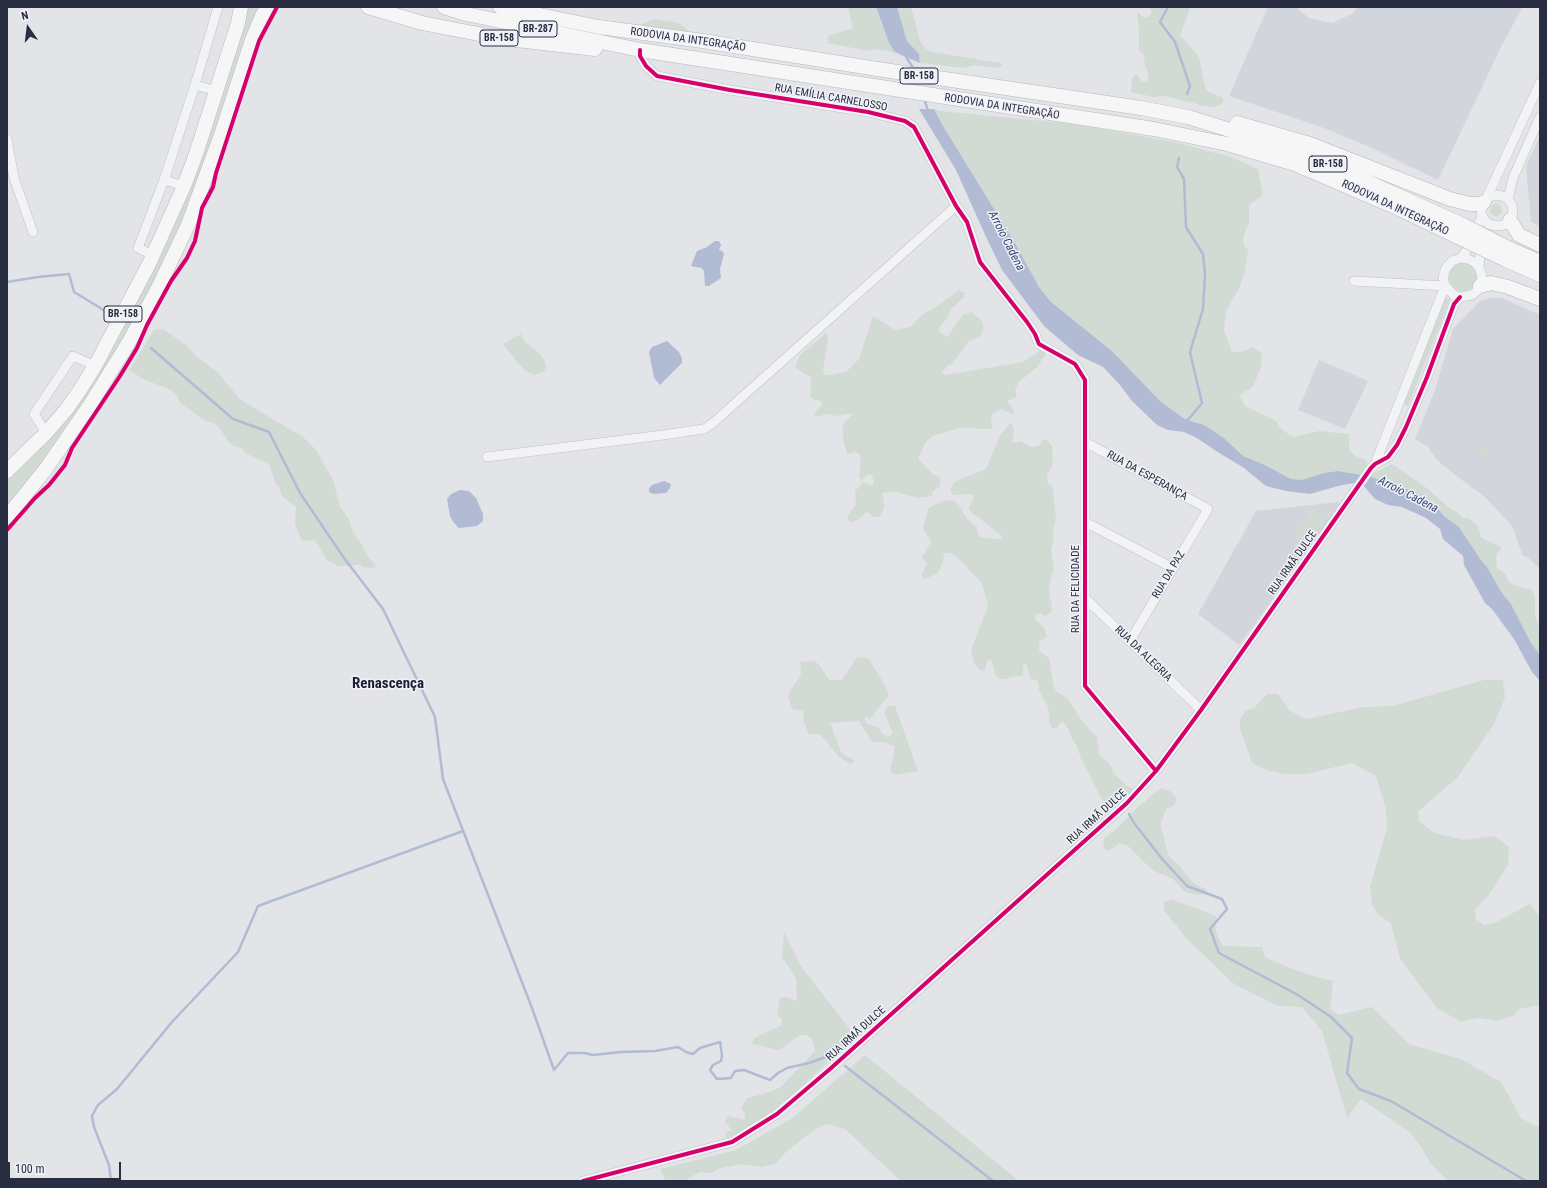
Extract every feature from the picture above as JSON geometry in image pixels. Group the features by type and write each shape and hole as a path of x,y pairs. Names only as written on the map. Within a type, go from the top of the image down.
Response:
{"highway":[{"name":"BR-158","path":"7,471 46,433 66,410 95,366 153,255 184,186 217,91 242,7"},
{"name":"BR-158","path":"7,517 45,470 90,405 129,342 159,286 188,225 221,135 252,40 262,16 268,7"},
{"name":"BR-158","path":"368,7 422,22 499,38 615,51 636,50"},
{"name":"RODOVIA DA INTEGRAÇÃO","path":"444,7 466,14 636,50 1154,129 1227,144 1295,164 1379,200 1460,231"},
{"name":"RODOVIA DA INTEGRAÇÃO","path":"500,7 599,27 704,41 877,69 1141,108 1188,117 1319,160 1508,254 1540,275"},
{"name":"BR-158","path":"545,7 580,17 599,27"},
{"path":"1188,117 1218,118 1310,144 1450,199 1470,204 1481,204 1486,200"},
{"path":"1510,220 1519,235 1540,245"},
{"name":"RODOVIA DA INTEGRAÇÃO","path":"1508,254 1540,262"},
{"path":"1480,286 1491,283 1508,287 1540,300"}],"street":[{"path":"153,255 138,248 164,180 195,85 218,7"},
{"name":"RUA EMÍLIA CARNELOSSO","path":"636,50 646,66 657,76 723,89 868,112 905,121 914,127 956,206 967,222 980,262 1028,322 1039,344 1075,364 1085,380"},
{"path":"1486,200 1496,195 1508,199 1512,205 1513,212 1510,220 1504,225 1497,226 1488,224 1482,216 1481,210 1540,82"},
{"path":"195,85 217,91"},
{"path":"1508,199 1513,178 1540,117"},
{"path":"7,139 14,178 33,232"},
{"path":"164,180 184,186"},
{"path":"487,457 704,429 713,423 956,206"},
{"name":"RUA IRMÃ DULCE","path":"583,1181 732,1142 777,1114 830,1069 1121,808 1156,771 1201,710 1373,466 1398,407 1445,286 1443,277 1446,268 1452,261 1461,258 1468,250 1482,216"},
{"path":"1354,281 1445,286 1454,295 1460,297 1472,295 1480,286 1482,276 1479,267 1480,255 1492,231 1497,226"},
{"path":"1461,258 1468,259 1479,267"},
{"name":"RUA IRMÃ DULCE","path":"1373,466 1388,457 1397,445 1406,428 1454,304 1460,297"},
{"path":"46,433 34,414 72,356 95,366"},
{"name":"RUA DA FELICIDADE","path":"1085,380 1085,686 1156,771"},
{"path":"1398,407 1400,418 1406,428"},
{"name":"RUA DA ESPERANÇA","path":"1085,442 1208,509"},
{"name":"RUA DA PAZ","path":"1130,641 1208,509"},
{"path":"1085,522 1173,568"},
{"name":"RUA DA ALEGRIA","path":"1085,598 1201,710"}],"shaded area":[{"path":"247,7 259,7 248,30 211,147 174,242 143,305 74,422 7,507 7,477 35,450 136,300"},
{"path":"848,7 876,7 881,23 894,51 901,55 888,51 874,49 869,51 827,43 828,36 853,28"},
{"path":"897,7 911,7 920,41 925,48 932,52 1001,63 1003,66 996,68 975,65 963,68 920,63 919,54 907,41"},
{"path":"1149,7 1189,7 1189,12 1180,35 1199,57 1206,90 1223,98 1223,103 1214,107 1202,106 1164,96 1153,97 1131,92 1132,79 1136,73 1142,82 1147,81 1149,76 1144,62 1145,57 1139,50 1137,12 1143,17 1148,17 1152,12"},
{"path":"1268,7 1298,7 1299,10 1309,18 1332,23 1352,14 1358,7 1522,8 1502,45 1438,180 1372,148 1324,128 1229,96"},
{"path":"655,19 679,23 691,33 639,25"},
{"path":"934,109 940,111 1074,124 1174,142 1231,157 1258,169 1263,195 1249,205 1249,223 1243,240 1244,246 1248,250 1245,271 1239,289 1226,311 1224,330 1232,352 1241,352 1252,347 1262,354 1261,367 1253,387 1239,395 1245,406 1276,421 1282,430 1294,437 1319,431 1349,434 1349,449 1354,455 1367,461 1367,466 1362,475 1338,471 1324,473 1302,480 1291,479 1265,465 1243,456 1225,439 1193,421 1183,418 1160,401 1113,352 1050,301 1039,287 1015,243"},
{"path":"1540,136 1540,226 1531,222 1526,166"},
{"path":"1496,204 1500,206 1502,210 1500,214 1496,216 1492,214 1490,210 1492,206"},
{"path":"1463,263 1473,267 1477,277 1473,287 1463,291 1453,287 1449,277 1453,267"},
{"path":"959,290 965,293 964,297 951,309 948,317 939,327 940,332 947,337 963,315 971,312 981,320 984,328 980,336 968,342 952,364 948,365 942,372 945,375 1023,362 1038,352 1039,348 1046,352 1044,357 1037,367 1019,382 1015,390 1017,394 1015,398 1007,401 1012,407 1014,415 1001,409 993,413 991,416 992,429 960,428 933,436 926,442 918,459 933,474 940,478 940,486 932,492 932,496 918,498 896,492 882,493 884,505 882,514 879,517 874,517 867,512 856,521 852,522 848,520 848,515 856,505 855,491 864,482 872,486 874,483 872,475 867,475 861,481 859,476 861,463 860,455 856,452 847,454 842,426 853,413 835,416 826,414 817,417 814,414 823,403 818,400 814,400 810,396 811,378 795,367 800,355 826,333 828,337 823,371 825,375 847,371 859,359 873,316 895,330 910,327 923,314 935,308"},
{"path":"1445,297 1450,299 1408,406 1404,404"},
{"path":"1489,298 1502,298 1540,315 1540,569 1526,556 1523,556 1512,526 1484,496 1439,462 1429,450 1430,448 1415,439 1434,393 1453,329 1480,301"},
{"path":"163,329 186,345 195,355 218,373 241,400 303,437 316,450 333,480 340,507 349,520 353,532 367,555 376,566 373,568 362,567 360,564 352,566 339,566 327,560 315,540 302,541 295,524 296,507 282,496 269,464 245,453 243,449 234,446 214,423 206,421 180,403 177,395 169,389 145,380 129,370 154,330"},
{"path":"521,334 524,341 540,354 545,362 546,368 543,372 534,375 524,370 503,344"},
{"path":"1319,360 1368,381 1345,429 1298,410"},
{"path":"1010,423 1014,430 1012,443 1020,441 1032,447 1040,445 1042,441 1046,439 1052,446 1053,464 1047,476 1048,484 1052,485 1056,518 1053,532 1054,540 1051,549 1054,567 1049,588 1052,610 1045,616 1036,614 1035,619 1044,628 1047,637 1039,642 1039,650 1049,658 1056,691 1068,699 1082,721 1097,737 1099,755 1109,763 1115,775 1128,787 1133,788 1125,798 1113,807 1102,799 1081,759 1077,746 1072,739 1068,728 1062,721 1057,728 1053,729 1050,725 1048,707 1039,691 1038,682 1035,679 1031,680 1026,663 1023,666 1023,675 1000,679 996,676 990,659 987,662 984,671 980,670 974,663 971,650 988,606 982,584 957,557 949,553 944,553 943,562 937,574 924,579 921,575 927,564 922,557 931,542 923,528 928,509 932,506 943,501 952,500 959,505 967,519 977,528 979,536 983,538 1000,539 1002,536 971,512 969,508 974,496 970,494 952,494 950,490 954,482 986,469 1000,436"},
{"path":"1484,446 1488,448 1490,452 1488,456 1484,458 1480,456 1478,452 1480,448"},
{"path":"1392,464 1428,489 1463,518 1469,518 1478,526 1481,537 1501,547 1500,551 1497,553 1497,568 1506,575 1507,579 1512,584 1531,589 1535,596 1535,615 1540,630 1540,655 1531,643 1511,604 1502,593 1487,567 1459,527 1415,492 1368,476"},
{"path":"1338,502 1341,505 1239,645 1198,614 1256,511"},
{"path":"1313,509 1327,519 1308,546 1293,536"},
{"path":"857,657 868,658 885,685 889,695 870,719 865,717 866,723 879,728 882,734 888,737 893,734 884,712 888,706 895,706 918,771 895,775 890,771 895,746 884,742 872,742 859,721 830,723 841,752 855,761 850,764 839,757 820,734 809,734 804,723 803,711 792,709 788,697 790,691 801,674 800,662 813,661 819,664 829,680 842,680"},
{"path":"1484,680 1503,680 1505,698 1494,724 1458,777 1418,812 1419,821 1435,833 1464,840 1494,836 1509,847 1508,865 1488,896 1475,910 1476,919 1484,925 1494,923 1530,904 1540,917 1540,1005 1519,1009 1513,1016 1496,1021 1478,1018 1461,1022 1437,1008 1400,959 1391,924 1377,913 1372,905 1370,887 1387,828 1386,810 1376,776 1352,763 1306,774 1286,774 1268,771 1252,763 1240,729 1240,720 1245,711 1254,708 1267,694 1278,694 1289,710 1306,719 1364,707 1393,706"},
{"path":"1162,788 1172,792 1177,800 1174,806 1166,809 1161,823 1168,854 1193,883 1207,890 1207,894 1198,895 1185,892 1173,879 1154,871 1128,846 1119,843 1107,851 1104,848 1103,839 1115,830 1150,796"},
{"path":"1171,899 1216,916 1216,932 1223,946 1262,947 1265,957 1310,975 1333,981 1330,1009 1339,1015 1372,1007 1409,1044 1461,1059 1501,1082 1521,1118 1540,1128 1540,1181 1448,1181 1431,1164 1420,1145 1409,1132 1361,1099 1347,1118 1322,1031 1302,1007 1278,1006 1234,984 1186,938 1164,910 1164,902"},
{"path":"784,932 800,965 849,1028 850,1034 861,1037 836,1054 783,1104 744,1131 726,1138 726,1132 732,1131 725,1121 728,1116 745,1120 745,1114 741,1109 747,1098 770,1092 781,1087 815,1051 812,1039 806,1035 800,1035 779,1050 752,1044 754,1038 782,1025 782,1019 777,1015 780,998 786,997 797,1001 796,979 782,957"},
{"path":"865,1055 1019,1181 901,1181 845,1129 826,1124 814,1130 785,1153 776,1164 761,1167 742,1164 717,1169 712,1173 700,1172 684,1181 666,1181 660,1169 736,1150 791,1119"}],"water":[{"path":"876,7 897,7 907,41 919,54 920,63 894,51 889,43"},
{"name":"Arroio Cadena","path":"919,109 934,109 1015,243 1039,287 1050,301 1113,352 1160,401 1183,418 1206,426 1225,439 1243,456 1265,465 1291,479 1302,480 1324,473 1338,471 1368,476 1415,492 1459,527 1487,567 1502,593 1511,604 1531,643 1540,655 1540,681 1532,672 1514,639 1492,609 1485,603 1464,565 1463,556 1443,539 1440,529 1426,518 1402,507 1388,505 1375,499 1363,485 1356,483 1342,485 1310,494 1286,491 1266,486 1244,468 1197,438 1184,432 1168,430 1157,425 1132,401 1120,385 1103,367 1078,355 1044,326 1002,270 956,170"},
{"path":"715,241 719,241 721,245 719,250 724,254 720,269 721,278 709,286 705,286 704,271 701,268 691,266 697,251 707,247"},
{"path":"667,341 679,352 682,363 660,385 654,378 649,352 652,347"},
{"path":"664,481 671,484 666,493 653,494 649,492 649,488 652,485"},
{"path":"460,490 469,491 476,498 483,514 483,521 477,526 459,528 450,516 447,499 451,494"}],"waterway":[{"name":"Arroio Cadena","path":"1168,7 1160,22 1175,42 1190,86 1187,94"},
{"name":"Arroio Cadena","path":"906,57 914,69"},
{"name":"Arroio Cadena","path":"924,98 928,111"},
{"name":"Arroio Cadena","path":"1179,158 1177,167 1184,179 1186,227 1203,254 1205,274 1203,309 1190,352 1202,403 1187,421"},
{"path":"7,282 69,274 74,292 107,312"},
{"path":"151,348 233,419 269,432 300,493 344,558 383,609 435,717 443,779 532,1008 554,1070 568,1053 584,1053 593,1055 655,1051 678,1047 693,1054 700,1048 720,1042 722,1056 721,1061 713,1065 710,1070 717,1079 731,1078 735,1071 744,1070 770,1080 787,1068 809,1063 830,1054"},
{"path":"1129,814 1134,823 1163,860 1187,886 1222,899 1227,909 1210,929 1219,953 1298,995 1331,1017 1352,1038 1347,1073 1359,1089 1391,1101 1526,1181"},
{"path":"111,1181 109,1165 94,1127 92,1116 98,1105 117,1089 172,1022 238,952 258,906 463,831"},
{"path":"845,1066 993,1181"}],"cycle path":[{"path":"7,530 35,498 49,485 65,465 72,448 137,348 147,325 171,281 187,258 195,241 202,208 213,187 216,173 259,41 277,7"},
{"path":"640,50 640,56 646,66 657,76 730,90 868,112 905,121 914,127 956,206 967,222 980,262 1027,322 1035,334 1039,344 1075,364 1085,380 1085,686 1156,771"},
{"path":"583,1181 732,1142 777,1114 830,1069 1127,803 1156,771 1201,710 1371,468 1388,457 1397,445 1427,377 1454,304 1460,297"}],"district":[{"name":"Renascença","path":"388,684"}]}
